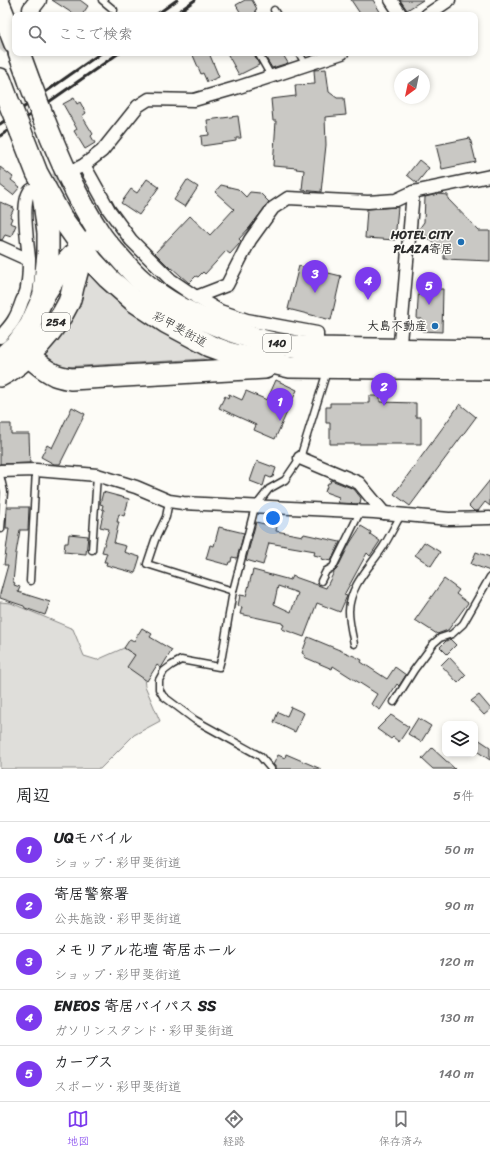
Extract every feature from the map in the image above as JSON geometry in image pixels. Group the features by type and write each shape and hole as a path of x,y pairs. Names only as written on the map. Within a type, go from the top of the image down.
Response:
{"highway":[{"path":"0,6 12,36"},
{"name":"彩甲斐街道","path":"20,56 58,155 80,200 100,235 142,281 160,296 183,309 237,333 271,334 293,346 490,369"},
{"name":"彩甲斐街道","path":"4,89 21,132 34,181 93,262 134,302 167,324 210,346 232,354 290,367 329,367 490,351"},
{"path":"34,181 43,198 48,233 48,254 44,295"},
{"name":"254","path":"0,376 15,346 30,326 44,295 61,268 72,256 100,235"},
{"name":"254","path":"0,359 15,346 45,338 69,301 83,248"},
{"path":"15,346 56,376 71,379 290,367"}],"street":[{"path":"391,0 398,12"},
{"path":"431,12 449,0"},
{"path":"271,334 247,320 220,311 171,280 131,240 78,168 102,151 138,106 148,99 194,100 333,56"},
{"path":"196,297 227,285 250,240 273,208 288,198 368,202 396,200 413,192 490,176"},
{"path":"15,346 11,325 17,316 27,288 29,260 26,196 34,181"},
{"path":"399,359 413,192"},
{"path":"0,247 29,260"},
{"path":"300,458 359,483 384,513"},
{"path":"0,471 36,470 97,475 136,487 169,501 183,503 401,514 449,519 490,518"}],"lane":[{"path":"102,0 114,10"},
{"path":"260,56 271,76"},
{"path":"301,56 306,65"},
{"path":"271,769 260,756 195,720 163,696 159,689 159,680 164,671 181,660 219,667 233,591 255,507 268,489 285,480 300,458 329,367"},
{"path":"30,581 36,470"},
{"path":"0,475 4,492 1,529"},
{"path":"92,550 97,475"},
{"path":"169,501 166,517 155,540 147,564 233,591"},
{"path":"321,580 326,571 334,567 360,512"},
{"path":"354,644 349,610 353,595 359,580 383,546 401,514"},
{"path":"394,702 414,670 434,644 440,638 452,634 463,624 490,577"}],"shaded area":[{"path":"85,269 236,363 216,365 204,359 64,367 52,363 37,354"},
{"path":"0,602 11,603 73,629 84,656 97,660 124,648 138,657 143,669 145,686 160,721 134,735 100,769 0,769"}],"building":[{"path":"52,0 80,0 88,6 84,12 70,12"},
{"path":"245,0 252,0 257,9 255,10 256,12 240,12 236,5"},
{"path":"351,0 373,0 380,12 359,12"},
{"path":"400,0 423,0 407,10"},
{"path":"193,56 210,56 219,77 207,82 203,73 201,74"},
{"path":"229,56 255,56 259,65 239,75"},
{"path":"265,56 284,56 288,63 272,68"},
{"path":"326,69 329,92 337,98 344,98 346,115 325,117 326,145 321,192 302,190 304,170 273,166 276,121 273,121 271,99 296,96 295,85 315,84 314,70"},
{"path":"74,98 77,104 80,102 86,113 82,116 93,134 91,136 95,143 85,149 74,131 77,129 63,104"},
{"path":"238,116 241,138 236,138 236,141 202,146 201,136 209,135 207,120"},
{"path":"470,138 476,162 442,169 436,145"},
{"path":"419,160 429,168 417,183 407,175"},
{"path":"0,167 13,177 11,180 20,187 13,195 0,185"},
{"path":"147,179 159,187 139,215 121,203 131,189 137,193"},
{"path":"187,180 198,187 185,207 174,200"},
{"path":"221,185 238,189 246,197 250,192 260,193 269,202 239,239 241,241 240,243 230,254 226,251 205,274 203,272 189,283 172,268 171,269 155,253 190,216 210,235 234,209 215,192"},
{"name":"HOTEL CITY PLAZA寄居","path":"438,194 448,195 448,199 479,231 490,231 490,261 444,259 444,253 419,229 424,222 425,197"},
{"path":"0,202 14,208 10,217 12,218 10,223 16,225 11,237 5,235 2,240 0,240"},
{"path":"398,207 395,240 365,238 367,209"},
{"path":"299,266 341,276 331,320 288,309"},
{"path":"419,281 438,282 437,289 443,289 442,332 422,331 422,319 417,319"},
{"path":"276,380 297,390 275,439 254,430 256,425 219,408 225,396 228,398 229,394 242,400 246,391 267,400"},
{"path":"369,396 380,396 380,402 416,403 416,417 421,417 421,444 330,444 330,423 326,423 326,407 330,407 330,403 369,403"},
{"path":"460,404 476,417 410,506 394,494"},
{"path":"72,407 85,414 60,464 54,464 41,457 47,445 52,448"},
{"path":"0,424 11,424 11,434 29,434 30,463 0,464"},
{"path":"257,461 276,468 273,477 271,478 266,476 263,486 250,481"},
{"path":"331,480 354,489 361,498 360,504 338,503 339,497 325,492 328,483 330,483"},
{"path":"490,480 490,506 485,502 478,511 474,511 469,506"},
{"path":"103,492 129,499 124,516 119,514 117,522 119,522 114,543 126,546 124,552 140,557 135,573 106,565 107,562 104,562 107,553 102,552 109,529 100,527 104,510 102,509 103,505 100,504"},
{"path":"7,507 29,507 28,530 20,530 13,582 15,583 14,585 20,587 18,592 50,602 45,615 0,598 8,565 4,565 9,528 6,528"},
{"path":"256,522 277,527 276,531 303,536 304,534 340,542 331,561 321,559 322,557 314,555 315,551 269,543 263,565 246,560"},
{"path":"361,526 371,532 370,534 380,541 370,556 367,553 344,595 347,596 340,612 317,603 304,637 282,629 284,625 282,623 240,614 242,607 238,606 240,595 246,596 253,570 290,580 292,576 326,588 350,543","holes":["278,586 298,593 291,612 274,604"]},
{"path":"219,527 244,533 237,558 232,557 231,562 229,562 228,565 206,559 210,545 214,546"},
{"path":"69,534 88,536 86,554 64,552 65,543 68,543"},
{"path":"424,542 440,552 431,566 415,555"},
{"path":"476,552 490,557 490,571 471,564"},
{"path":"444,579 459,590 456,594 468,603 448,630 437,634 415,620"},
{"path":"142,628 152,634 150,637 172,650 161,668 157,665 147,681 127,667 135,655 124,648 130,639 134,641"},
{"path":"308,637 362,660 361,662 387,679 395,667 406,675 399,686 397,684 380,710 371,704 377,694 333,666 332,669 304,657 305,655 302,653"},
{"path":"450,639 456,645 447,654 440,647"},
{"path":"449,657 466,675 458,683 441,665"},
{"path":"479,695 490,708 490,710 484,715 471,701"},
{"path":"291,707 304,713 295,732 274,722 278,712 287,716"},
{"path":"391,715 409,727 399,742 393,737 391,739 377,729"},
{"path":"418,718 431,726 421,742 408,734"},
{"path":"478,739 490,747 490,760 478,752"},
{"path":"432,748 455,769 433,769 422,759"},
{"path":"286,754 321,769 275,769 275,766 273,765 278,755 285,758"}],"tunnel":[{"path":"0,50 12,35"},
{"path":"38,187 72,171"}],"railway":[{"path":"160,12 177,0"},
{"path":"178,12 195,0"},
{"path":"0,124 97,56"},
{"path":"0,136 115,56"}],"place":[{"name":"HOTEL CITY PLAZA寄居","path":"461,242"},
{"name":"メモリアル花壇 寄居ホール","path":"315,293"},
{"name":"ENEOS 寄居バイパス SS","path":"368,300"},
{"name":"カーブス","path":"429,305"},
{"name":"大島不動産","path":"435,326"},
{"name":"寄居警察署","path":"384,406"},
{"name":"UQモバイル","path":"280,421"}]}
